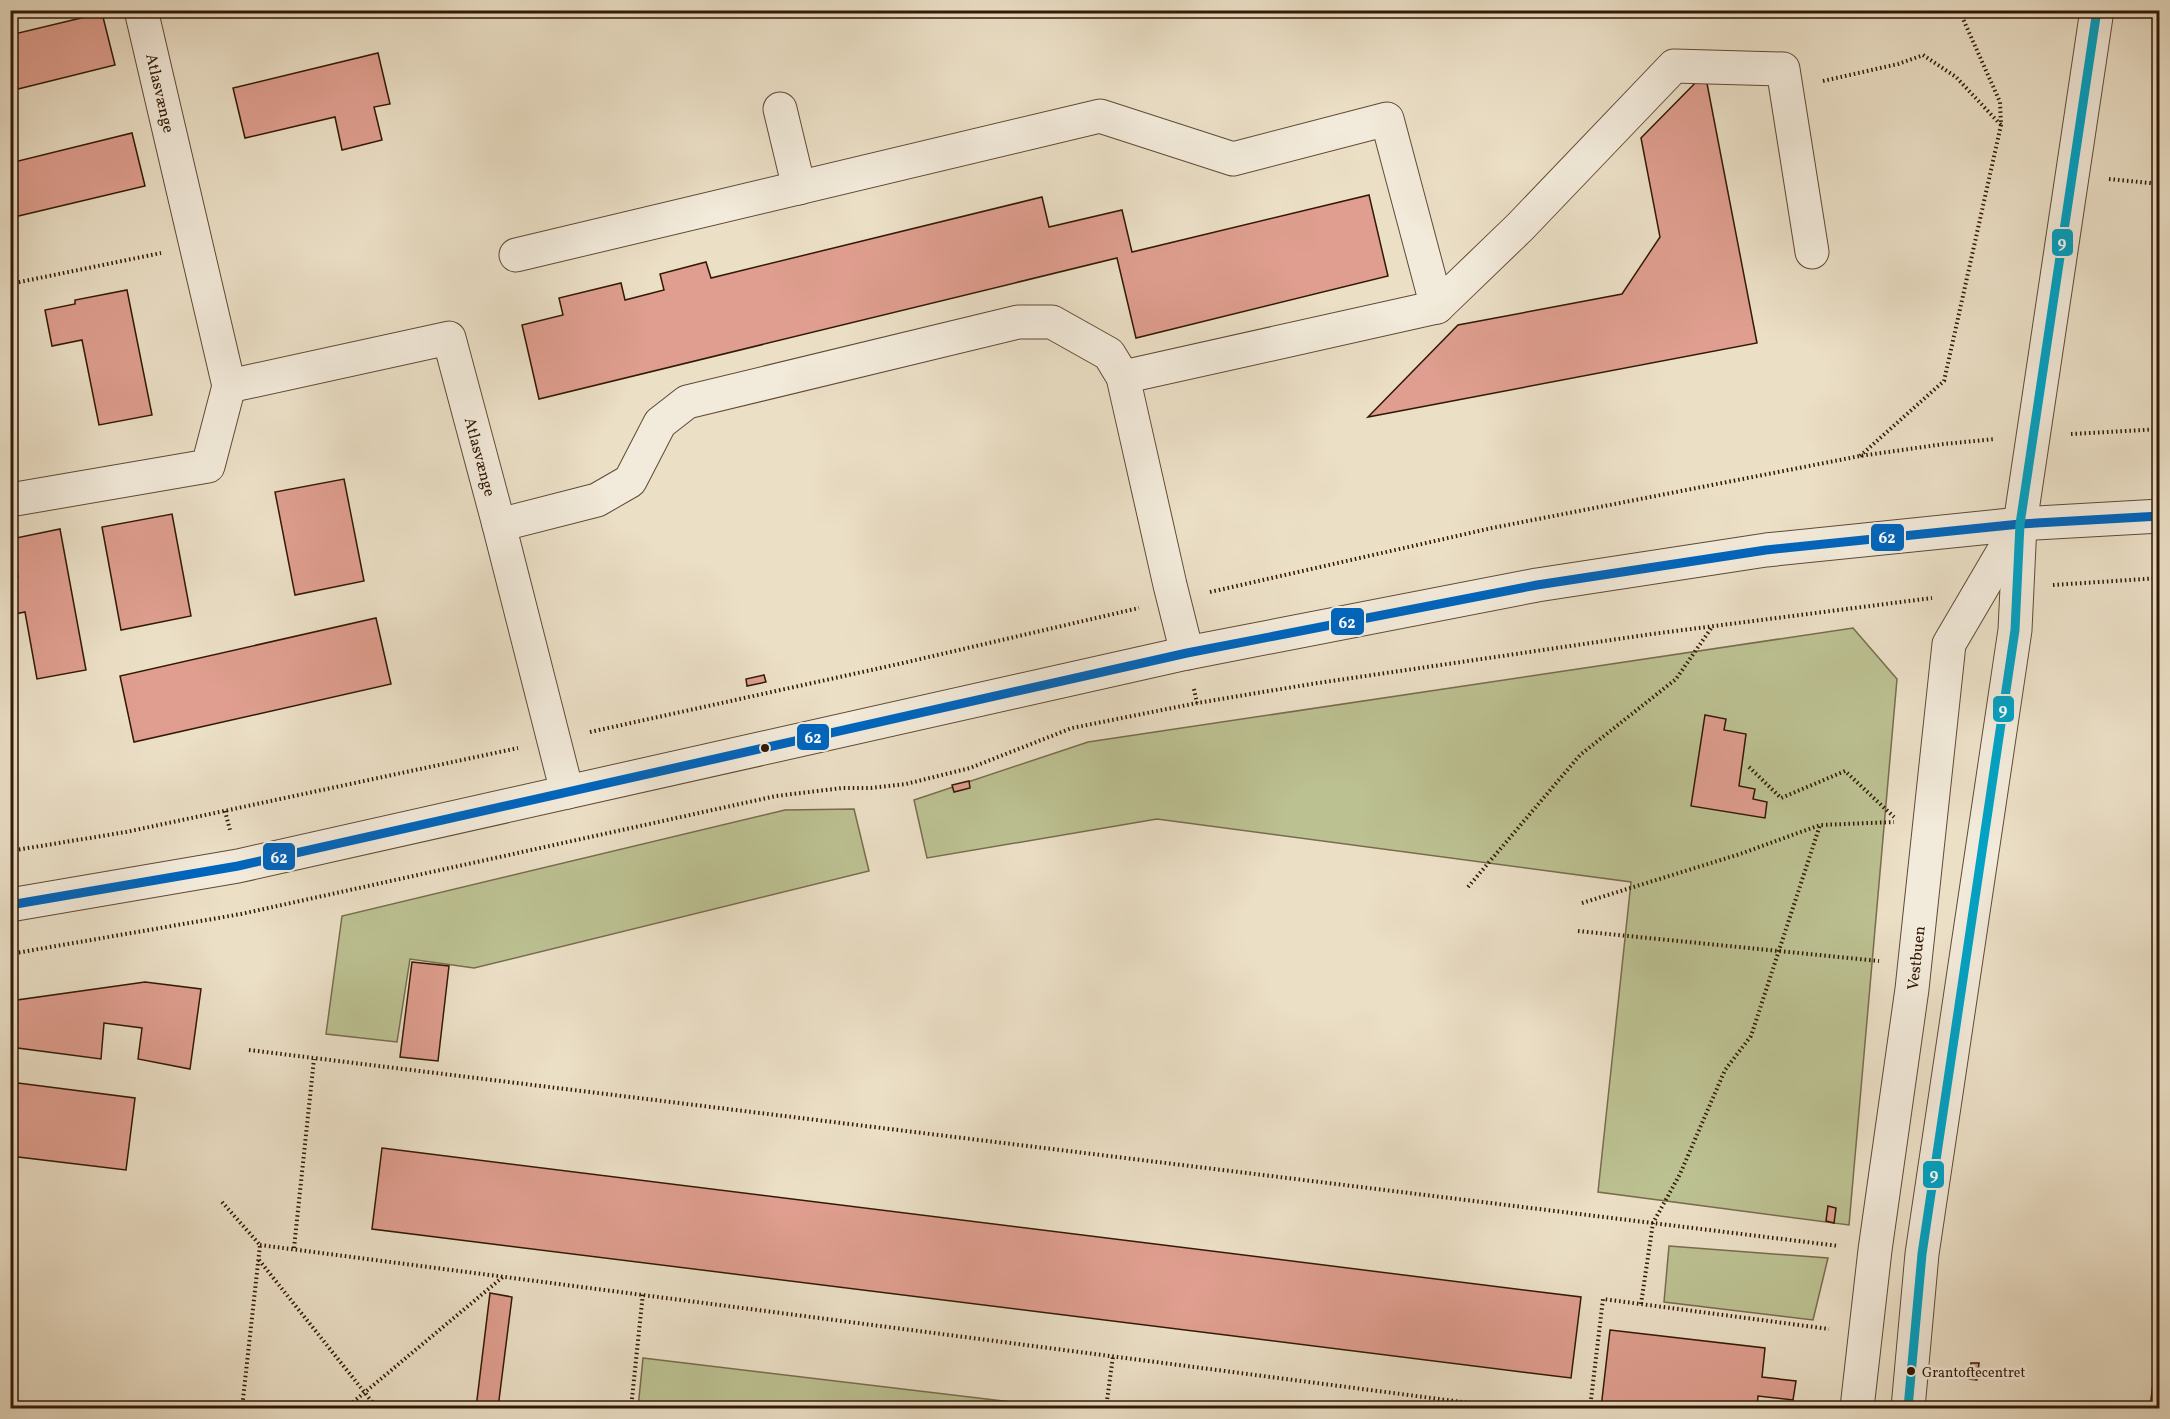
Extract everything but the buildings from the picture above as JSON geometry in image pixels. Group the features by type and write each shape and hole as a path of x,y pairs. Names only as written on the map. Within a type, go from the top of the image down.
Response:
{"street":[{"name":"Atlasvænge","path":"10,500 208,466 229,386 141,10"},
{"name":"Vestbuen","path":"1908,1408 1922,1254 2015,630 2019,524 2097,10"},
{"path":"1124,377 1437,307 1520,227 1674,66 1783,69 1812,252"},
{"path":"780,109 800,188"},
{"path":"516,255 1100,116 1233,159 1387,119 1437,307"},
{"path":"499,525 597,500 630,481 660,423 687,402 1018,322 1052,322 1109,354 1124,377 1173,600 1187,653"},
{"name":"Atlasvænge","path":"229,386 449,338 567,792"},
{"path":"10,905 238,866 1187,653 1549,583 1766,550 2019,524 2160,516"},
{"name":"Vestbuen","path":"1857,1408 1875,1250 1915,964 1949,644 2019,524"}],"path":[{"path":"1860,456 1944,381 2001,125 2000,102 1959,10"},
{"path":"1787,89 1898,64 1923,55 1956,76 2001,125"},
{"path":"2072,175 2160,184"},
{"path":"10,284 197,246"},
{"path":"2094,432 2160,429"},
{"path":"10,850 126,832 554,740 903,663 1492,528 1860,456 1944,444 2032,436"},
{"path":"2061,585 2160,578"},
{"path":"10,954 241,914 776,796 842,788 906,784 970,768 1072,728 1197,703 1323,682 1713,626 1980,592"},
{"path":"1467,887 1580,755 1676,679 1713,626"},
{"path":"1582,903 1740,854 1820,825 1899,821 1845,771 1781,798 1749,767"},
{"path":"1641,1304 1653,1223 1680,1174 1725,1070 1751,1036 1820,825"},
{"path":"1578,931 1915,964"},
{"path":"249,1050 1875,1250"},
{"path":"294,1248 314,1059"},
{"path":"222,1202 261,1245 643,1293 1508,1408"},
{"path":"242,1408 261,1245"},
{"path":"259,1260 377,1408"},
{"path":"346,1408 504,1275"},
{"path":"631,1408 643,1293"},
{"path":"1590,1408 1603,1299 1866,1334"},
{"path":"1106,1408 1113,1356"}],"green space":[{"path":"1853,628 1897,679 1849,1225 1598,1192 1631,882 1157,819 927,858 914,800 1088,742"},
{"path":"854,809 869,871 474,968 410,959 397,1042 326,1034 342,916 785,810"},
{"path":"1669,1246 1828,1258 1813,1320 1664,1302"},
{"path":"643,1358 1063,1408 638,1408"}],"transit line":[{"name":"9","path":"1908,1408 1922,1254 2015,630 2020,524 2097,10"},
{"name":"62","path":"10,905 238,866 1187,653 1537,585 1766,550 2020,524 2160,516"}],"place":[{"name":"Grantoftecentret","path":"1911,1371"}]}
